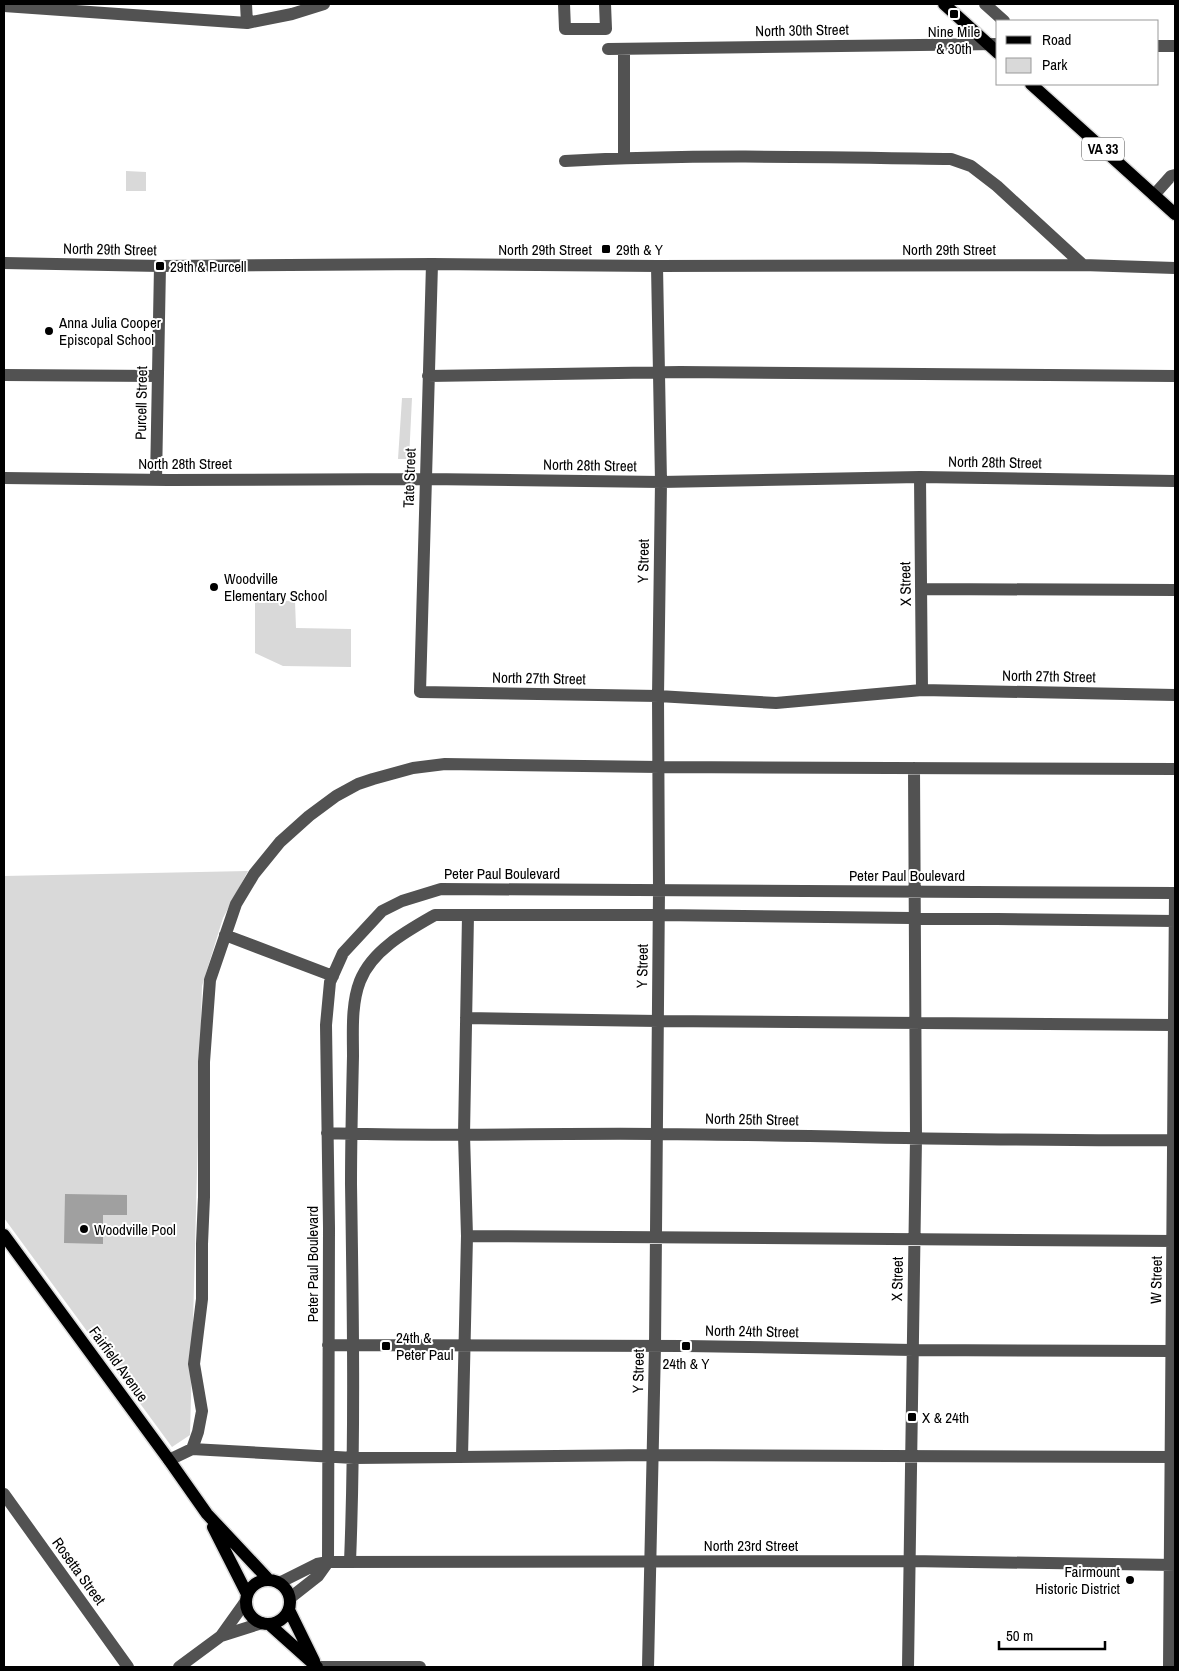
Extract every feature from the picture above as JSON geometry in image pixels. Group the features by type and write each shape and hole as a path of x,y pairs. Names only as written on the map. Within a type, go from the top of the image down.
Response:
{"main road":[{"path":"944,4 993,44"},
{"name":"VA 33","path":"1032,85 1175,214"},
{"name":"Fairfield Avenue","path":"4,1235 207,1514 247,1598 250,1614 265,1623 317,1667"},
{"name":"Fairfield Avenue","path":"207,1514 274,1581 288,1592 289,1604 317,1667"},
{"path":"247,1598 256,1583 274,1581"},
{"path":"265,1623 282,1619 289,1604"}],"street":[{"path":"246,4 247,23"},
{"path":"4,6 247,23 292,14 324,4"},
{"path":"564,4 565,29 606,29 605,4"},
{"path":"985,4 1003,20"},
{"name":"North 30th Street","path":"608,49 993,44"},
{"path":"1159,46 1175,46"},
{"path":"624,50 624,158"},
{"path":"565,161 716,156 951,159 970,166 996,186 1083,265"},
{"path":"1154,195 1174,177"},
{"name":"North 29th Street","path":"4,263 160,266 432,264 657,266 1083,265 1175,268"},
{"name":"Tate Street","path":"420,692 432,264"},
{"name":"Purcell Street","path":"156,480 160,266"},
{"name":"Y Street","path":"648,1667 655,1346 659,915 658,696 661,482 657,266"},
{"path":"428,376 658,373 1175,376"},
{"path":"4,376 158,376"},
{"name":"North 28th Street","path":"4,478 156,480 425,479 661,482 920,477 1175,481"},
{"name":"X Street","path":"920,477 922,690"},
{"path":"921,589 1175,590"},
{"name":"North 27th Street","path":"420,692 658,696 776,703 922,690 1175,695"},
{"path":"192,1449 202,1411 194,1364 202,1299 204,1062 210,980 242,892 280,842 308,816 336,796 358,784 406,770 445,764 659,767 1175,769"},
{"name":"X Street","path":"908,1667 916,1138 914,768"},
{"name":"Peter Paul Boulevard","path":"328,1562 326,1025 330,982 343,953 382,911 402,901 441,889 1175,893"},
{"name":"W Street","path":"1169,1667 1174,1351 1175,893"},
{"path":"350,1562 354,1458 351,1134 354,1011 360,981 374,959 402,933 435,915 659,915 1175,921"},
{"path":"462,1457 467,1236 464,1135 468,915"},
{"path":"225,935 333,976"},
{"path":"466,1018 658,1022 1175,1025"},
{"name":"North 25th Street","path":"327,1133 464,1135 656,1134 1174,1140"},
{"path":"467,1236 1174,1241"},
{"name":"North 24th Street","path":"328,1345 1174,1351"},
{"path":"169,1460 192,1449 354,1458 653,1455 1173,1457"},
{"name":"Rosetta Street","path":"4,1494 128,1667"},
{"name":"North 23rd Street","path":"274,1581 317,1564 328,1562 909,1561 1172,1565"},
{"path":"289,1604 318,1576 328,1562"},
{"path":"222,1636 247,1598"},
{"path":"180,1667 222,1636 265,1623"},
{"path":"317,1667 420,1667"}],"green space":[{"path":"126,171 146,172 146,191 126,191"},
{"path":"402,398 412,398 409,459 398,459"},
{"path":"255,600 295,601 296,628 351,629 351,667 283,666 255,653"},
{"path":"248,871 223,918 202,986 190,1435 172,1447 4,1218 4,876"}],"shaded area":[{"name":"Woodville Pool","path":"65,1194 127,1195 127,1215 103,1215 103,1244 64,1243"}],"place":[{"name":"Nine Mile & 30th","path":"954,14"},
{"name":"29th & Y","path":"606,249"},
{"name":"29th & Purcell","path":"160,266"},
{"name":"Anna Julia Cooper Episcopal School","path":"49,331"},
{"name":"Woodville Elementary School","path":"214,587"},
{"name":"Woodville Pool","path":"84,1229"},
{"name":"24th & Peter Paul","path":"386,1346"},
{"name":"24th & Y","path":"686,1346"},
{"name":"X & 24th","path":"912,1417"},
{"name":"Fairmount Historic District","path":"1130,1580"}]}
